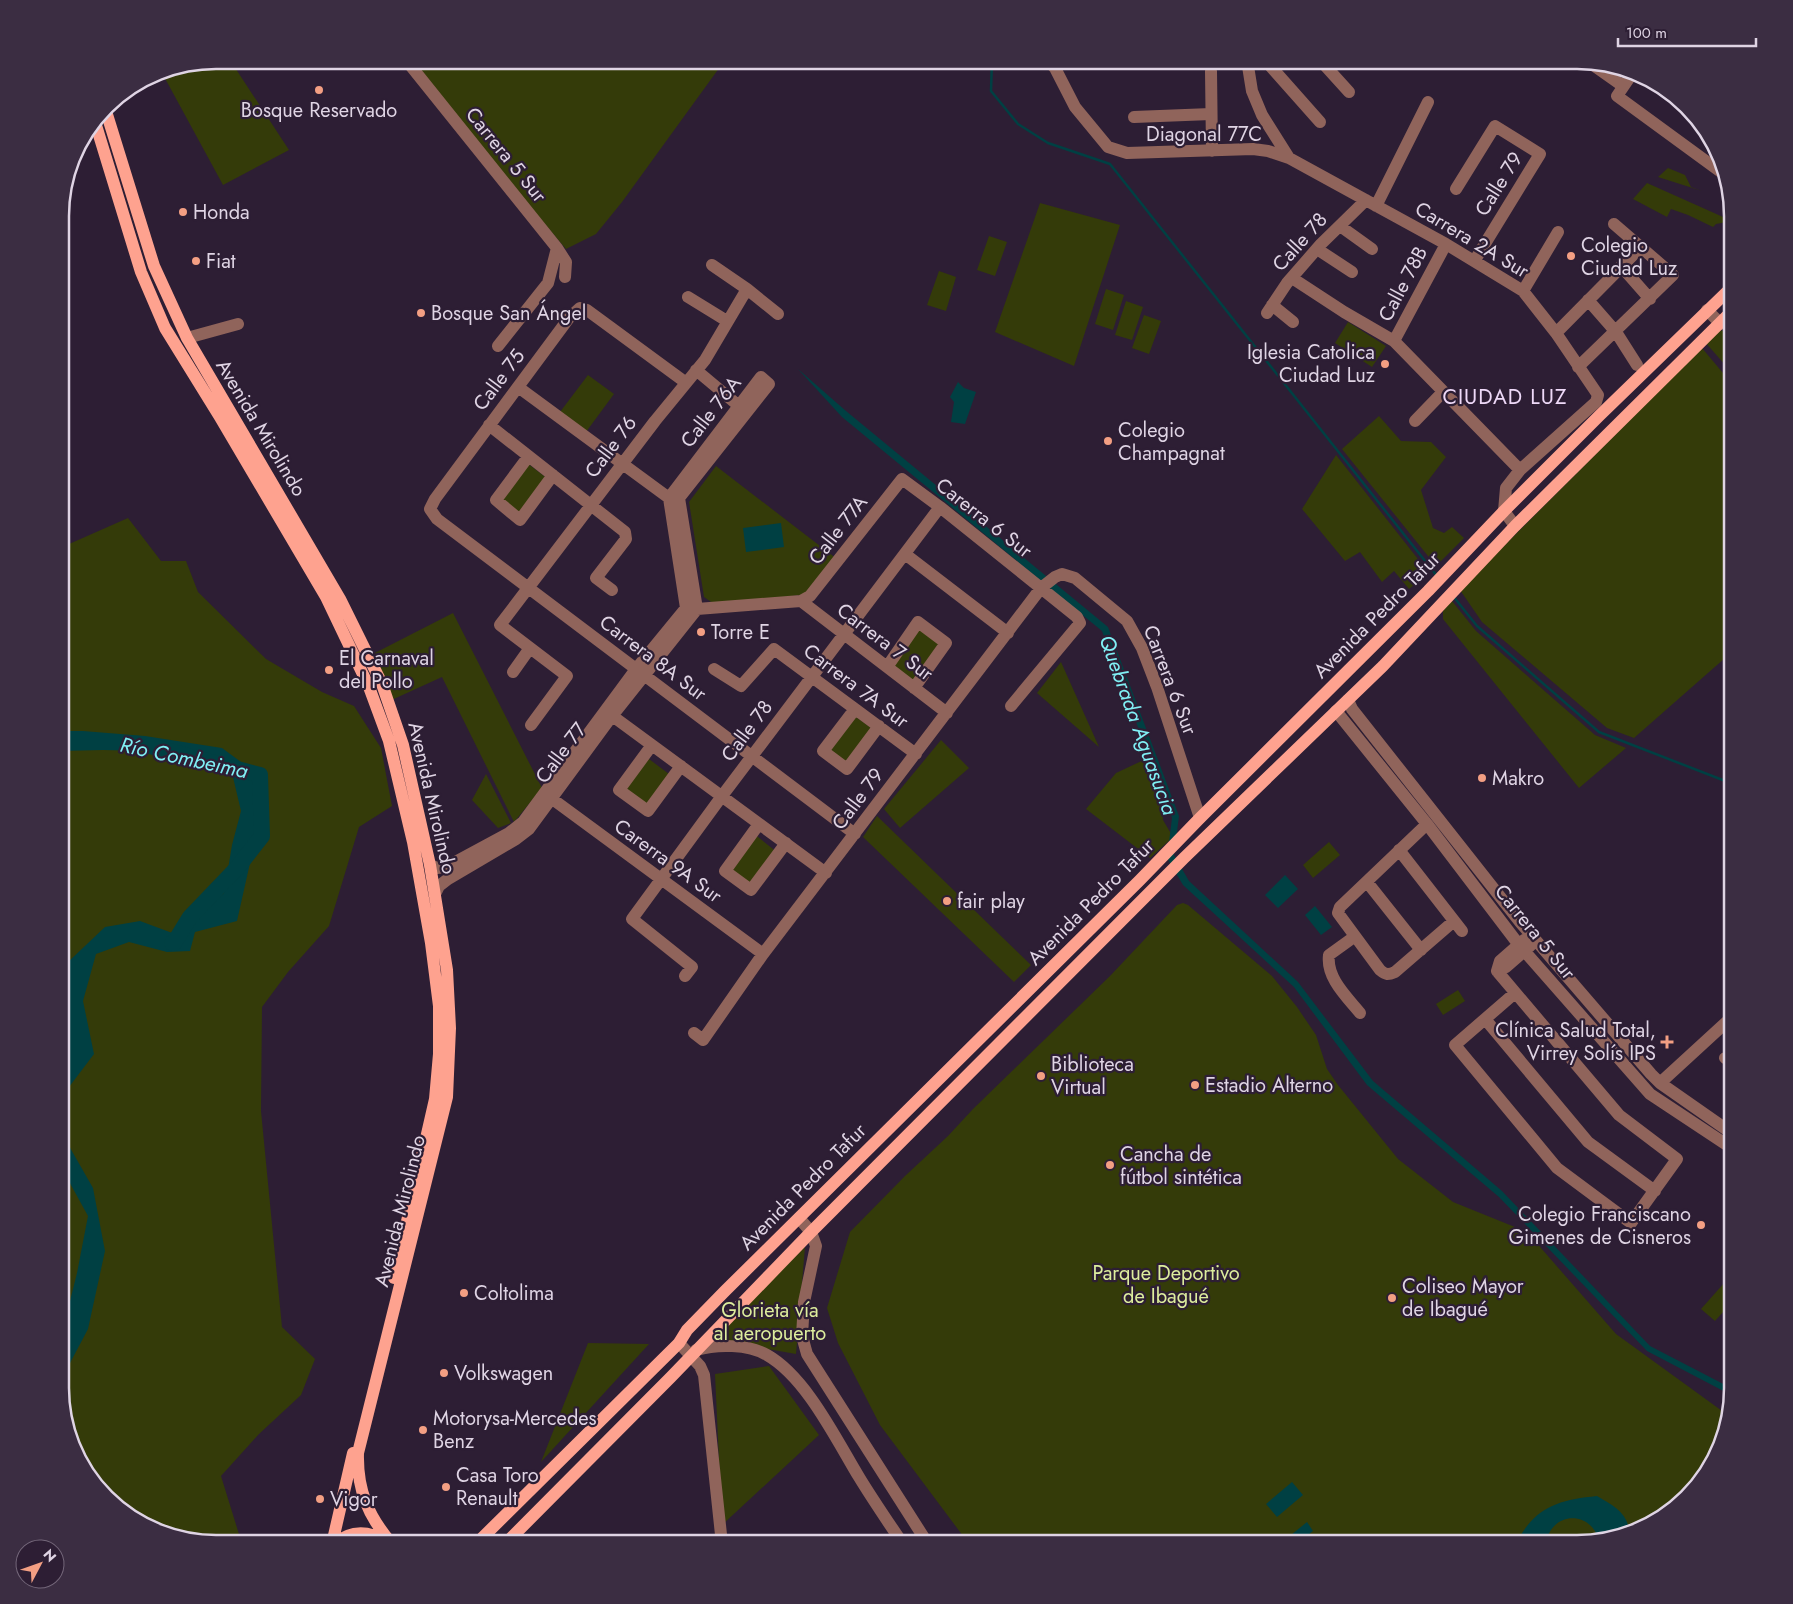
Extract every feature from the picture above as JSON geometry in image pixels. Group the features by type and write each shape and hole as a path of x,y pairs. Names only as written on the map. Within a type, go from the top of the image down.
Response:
{"main road":[{"name":"Avenida Mirolindo","path":"108,116 154,266 186,338 311,547 340,599 382,684 403,745 430,865 447,970 450,1053 447,1097 358,1453 365,1504 384,1535"},
{"name":"Avenida Mirolindo","path":"97,129 141,272 165,328 326,597 369,687 389,741 413,842 431,943 439,1023 439,1054 435,1098 335,1535"},
{"name":"Avenida Pedro Tafur","path":"485,1535 679,1343 687,1330 798,1218 1164,856 1428,591 1504,511 1724,294"},
{"name":"Avenida Pedro Tafur","path":"514,1535 810,1232 1184,858 1348,700 1515,526 1724,319"},
{"path":"350,1535 363,1532 374,1535"}],"street":[{"name":"Carrera 5 Sur","path":"413,69 557,248 566,262 565,277"},
{"name":"Diagonal 77C","path":"1056,69 1075,107 1108,147 1117,151 1253,149 1268,151 1289,158"},
{"path":"1251,69 1252,90 1262,115 1289,158"},
{"path":"1273,69 1320,122"},
{"path":"1328,69 1349,92"},
{"path":"1598,70 1620,91 1716,168"},
{"path":"1211,71 1212,151"},
{"path":"1620,91 1629,78"},
{"name":"Calle 78","path":"1293,322 1270,309 1292,278 1317,249 1340,226 1371,203 1428,102"},
{"path":"1134,117 1212,114"},
{"name":"Calle 79","path":"1456,189 1495,126 1540,154 1500,216 1475,260"},
{"name":"Carrera 2A Sur","path":"1289,158 1475,260 1523,290 1556,333 1598,395 1596,402 1520,470"},
{"path":"1578,367 1673,276 1614,224"},
{"path":"1340,226 1372,249"},
{"path":"1523,290 1558,232"},
{"name":"Calle 78B","path":"1394,342 1446,244"},
{"path":"1556,333 1641,247"},
{"path":"498,346 548,283 557,248"},
{"path":"1317,249 1352,272"},
{"path":"712,265 747,289 778,314"},
{"path":"1621,266 1650,298"},
{"path":"1292,278 1394,342 1520,470 1506,488 1504,511 1515,526"},
{"name":"Calle 76","path":"530,648 500,625 685,382 705,360 747,289"},
{"path":"688,297 727,321"},
{"path":"1588,300 1616,332 1637,364"},
{"name":"Calle 75","path":"430,509 435,498 518,386 569,318 580,308 587,310 685,382"},
{"path":"1707,310 1720,323 1724,324"},
{"path":"186,338 238,324"},
{"path":"696,370 739,406"},
{"name":"Calle 76A","path":"674,498 731,424 769,384 761,377 739,406 731,424"},
{"path":"518,386 623,464 674,498 691,609 801,601"},
{"path":"1415,420 1443,392"},
{"path":"489,425 625,532 626,539 596,578 612,590"},
{"path":"528,457 496,500 520,520 553,475"},
{"name":"Carerra 6 Sur","path":"902,479 1047,583 1077,617 1080,623 1011,706"},
{"name":"Calle 77A","path":"801,601 810,596 902,479"},
{"name":"Calle 78","path":"688,972 632,918 940,507"},
{"name":"Carrera 8A Sur","path":"430,509 437,519 855,834"},
{"path":"905,554 1008,633"},
{"name":"Carrera 6 Sur","path":"1047,583 1062,574 1075,578 1126,621 1142,648 1200,818"},
{"name":"Calle 79","path":"698,1036 826,873 1047,583"},
{"name":"Carrera 7 Sur","path":"801,601 947,712"},
{"name":"Calle 77","path":"435,894 448,879 516,839 529,829 545,801 608,713 691,609"},
{"path":"888,667 918,622 946,643 914,688"},
{"path":"513,672 530,648 567,676 531,725"},
{"name":"Carrera 7A Sur","path":"714,669 741,686 774,648 916,754"},
{"name":"Carrera 5 Sur","path":"1348,700 1358,716 1533,938 1660,1083 1724,1128"},
{"path":"855,709 823,751 847,769 879,726"},
{"name":"Carrera 5 Sur","path":"1336,710 1427,824 1522,948 1650,1094 1724,1143"},
{"path":"608,713 826,873"},
{"path":"652,745 619,790 648,811 680,766"},
{"name":"Calle 77","path":"430,865 437,868 446,867 509,833 545,801"},
{"name":"Carerra 9A Sur","path":"545,801 661,879 763,954"},
{"path":"759,824 725,871 751,890 786,844"},
{"path":"1400,850 1458,926 1421,950 1390,975 1380,970 1338,913 1340,907 1427,824"},
{"path":"1367,882 1421,950"},
{"path":"1354,937 1329,955 1328,962 1337,984 1360,1014"},
{"path":"1515,993 1455,1045 1557,1168 1631,1223 1678,1160 1619,1115 1497,971 1500,961 1522,948 1533,938"},
{"path":"1485,1019 1588,1142 1655,1192"},
{"path":"1660,1083 1724,1024"},
{"path":"798,1218 810,1232 816,1246 804,1302 802,1336 807,1354 922,1535"},
{"path":"679,1343 693,1353 704,1375 721,1535"},
{"path":"693,1353 719,1347 760,1351 769,1356 797,1380 897,1535"}],"green space":[{"path":"236,69 289,150 223,185 165,78 196,70"},
{"path":"416,69 718,69 622,202 596,234 566,249 431,90"},
{"path":"1668,168 1685,175 1691,187 1702,191 1658,177"},
{"path":"1647,183 1724,217 1724,222 1716,224 1713,227 1671,209 1667,217 1633,199"},
{"path":"1040,203 1120,225 1074,366 995,332"},
{"path":"989,236 1007,242 995,276 977,270"},
{"path":"939,271 956,277 946,311 927,305"},
{"path":"1106,289 1124,295 1113,330 1095,324"},
{"path":"1126,301 1143,307 1132,340 1115,335"},
{"path":"1144,315 1161,321 1149,354 1132,348"},
{"path":"1348,322 1386,346 1372,367 1335,343"},
{"path":"1717,330 1724,331 1724,364 1705,342"},
{"path":"1702,348 1724,374 1724,659 1634,738 1607,728 1482,622 1460,590"},
{"path":"588,375 614,394 586,432 560,412"},
{"path":"1379,416 1401,441 1431,442 1446,457 1421,490 1433,528 1444,533 1452,527 1464,538 1436,566 1342,449"},
{"path":"1336,455 1429,573 1409,589 1394,571 1382,582 1360,552 1345,561 1302,509"},
{"path":"527,463 548,479 520,517 499,502"},
{"path":"716,466 837,559 807,594 717,606 704,597 689,502"},
{"path":"128,518 161,561 186,561 198,592 266,659 322,692 354,706 381,748 392,806 359,827 329,926 288,972 262,1007 261,1111 282,1327 315,1359 301,1395 259,1434 221,1476 239,1535 206,1535 168,1527 151,1520 126,1505 105,1485 93,1470 80,1445 70,1408 69,544"},
{"path":"1452,601 1476,631 1595,735 1626,748 1579,788 1443,619 1443,611"},
{"path":"453,613 542,788 514,822 442,677 385,703 365,658"},
{"path":"919,625 944,643 916,684 892,667"},
{"path":"1061,662 1099,747 1037,693"},
{"path":"852,714 874,730 847,767 826,750"},
{"path":"941,740 969,768 900,828 884,809"},
{"path":"645,756 673,777 648,811 619,790"},
{"path":"1148,758 1160,784 1163,820 1173,837 1150,858 1086,809 1116,773"},
{"path":"486,774 511,823 498,828 472,800"},
{"name":"fair play","path":"877,816 1031,965 1014,982 863,837"},
{"path":"753,833 778,853 751,890 725,871"},
{"path":"1329,842 1340,855 1313,878 1303,865"},
{"name":"Parque Deportivo de Ibagué","path":"1183,903 1188,905 1272,976 1297,1007 1316,1035 1327,1069 1338,1085 1398,1159 1453,1202 1527,1232 1616,1334 1722,1411 1716,1436 1705,1462 1694,1478 1667,1505 1651,1516 1634,1524 1587,1535 962,1535 880,1425 838,1343 827,1308 850,1232 1110,976 1177,905"},
{"path":"1458,990 1465,1001 1443,1015 1436,1004"},
{"name":"Glorieta vía al aeropuerto","path":"805,1247 796,1354 712,1339"},
{"path":"1724,1283 1724,1311 1715,1321 1701,1309"},
{"path":"588,1343 649,1344 541,1462"},
{"path":"769,1366 819,1435 722,1525 715,1374"}],"water":[{"name":"Quebrada Aguasucia","path":"798,369 846,411 1108,627 1179,816 1174,855 1189,881 1298,982 1373,1081 1502,1191 1650,1346 1724,1384 1724,1391 1647,1351 1499,1197 1367,1085 1294,987 1183,885 1167,858 1172,818 1102,631 842,417"},
{"path":"958,382 964,388 976,392 965,424 951,422 954,402 950,397"},
{"path":"781,523 784,547 746,552 743,528"},
{"path":"69,731 145,736 222,748 252,770 269,814 250,863 237,921 195,932 190,951 167,952 129,942 96,954 83,1001 94,1054 69,1087 69,961 105,927 140,921 175,934 224,893 232,845 241,811 232,773 190,752 69,751"},
{"path":"1285,875 1298,889 1278,908 1265,895"},
{"path":"1315,906 1332,927 1321,935 1305,915"},
{"path":"69,1146 93,1188 105,1251 88,1329 69,1365 69,1305 88,1216 69,1181"},
{"path":"1292,1482 1303,1495 1277,1517 1266,1504"},
{"path":"1597,1496 1619,1510 1628,1526 1596,1534 1587,1523 1571,1518 1562,1520 1548,1535 1521,1535 1531,1521 1549,1508 1559,1503"},
{"path":"1307,1522 1313,1531 1308,1535 1291,1535"}],"waterway":[{"path":"992,69 991,91 1018,124 1048,143 1110,164 1437,576"},
{"path":"1453,596 1477,626 1599,732 1724,781"},
{"name":"Río Combeima","path":"150,746 260,775 262,836 237,868 190,917 174,943 172,943"}],"place":[{"name":"Bosque Reservado","path":"319,90"},
{"name":"Honda","path":"183,212"},
{"name":"Colegio Ciudad Luz","path":"1571,256"},
{"name":"Fiat","path":"196,261"},
{"name":"Bosque San Ángel","path":"421,313"},
{"name":"Iglesia Catolica Ciudad Luz","path":"1385,364"},
{"name":"Colegio Champagnat","path":"1108,441"},
{"name":"Torre E","path":"701,632"},
{"name":"El Carnaval del Pollo","path":"329,670"},
{"name":"Makro","path":"1482,778"},
{"name":"fair play","path":"947,901"},
{"name":"Clínica Salud Total, Virrey Solís IPS","path":"1667,1042"},
{"name":"Biblioteca Virtual","path":"1041,1076"},
{"name":"Estadio Alterno","path":"1195,1085"},
{"name":"Cancha de fútbol sintética","path":"1110,1165"},
{"name":"Colegio Franciscano Gimenes de Cisneros","path":"1701,1225"},
{"name":"Coltolima","path":"464,1293"},
{"name":"Coliseo Mayor de Ibagué","path":"1392,1298"},
{"name":"Volkswagen","path":"444,1373"},
{"name":"Motorysa-Mercedes Benz","path":"423,1430"},
{"name":"Casa Toro Renault","path":"446,1487"},
{"name":"Vigor","path":"320,1499"}],"district":[{"name":"CIUDAD LUZ","path":"1505,397"}]}
